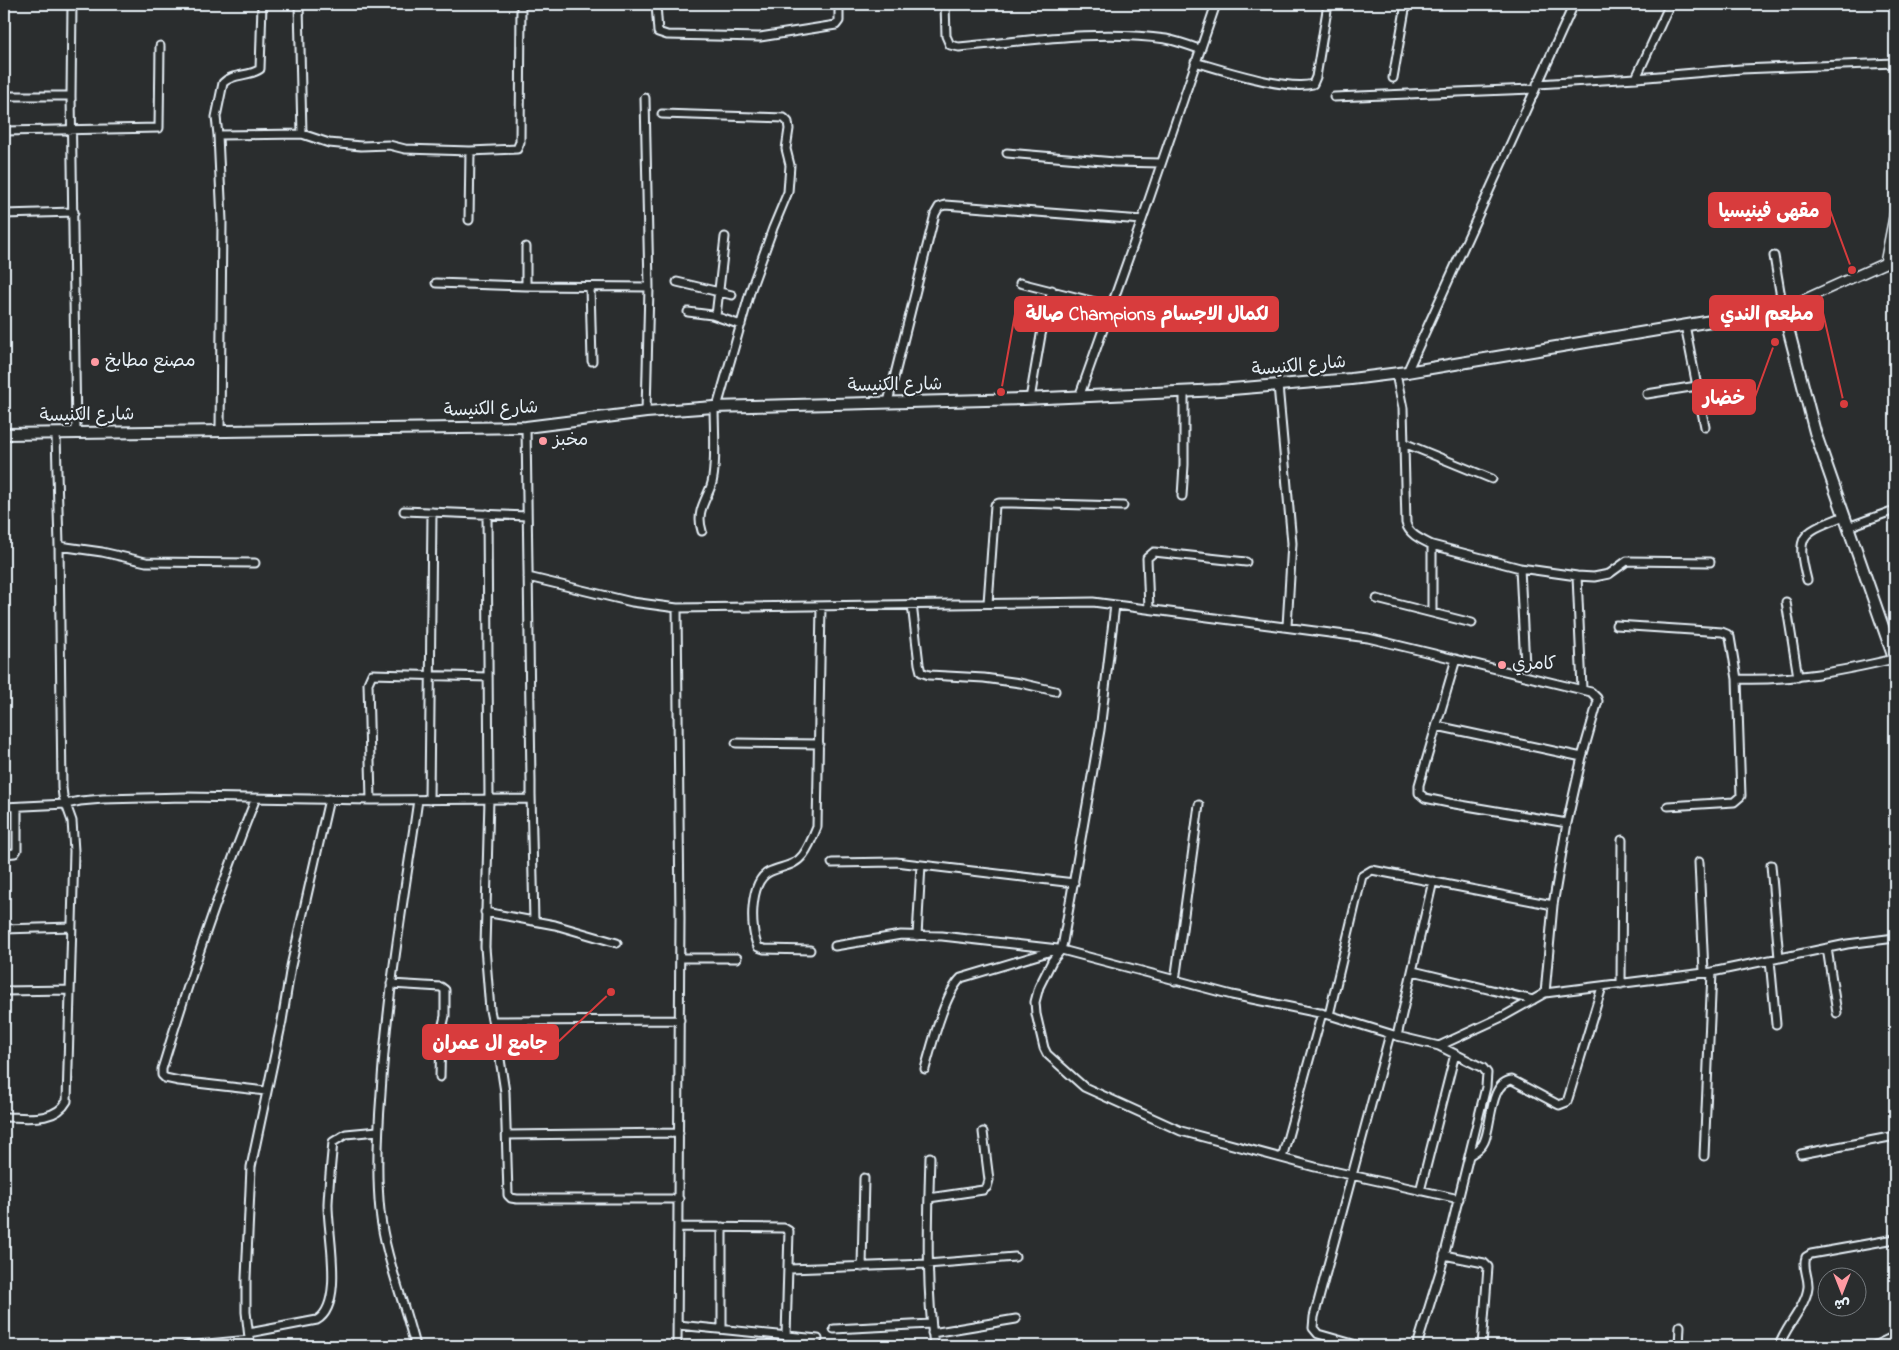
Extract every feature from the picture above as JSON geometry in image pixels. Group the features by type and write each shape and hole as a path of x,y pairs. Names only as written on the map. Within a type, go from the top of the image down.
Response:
{"main road":[{"name":"شارع الكنيسة","path":"4,434 526,427 646,412 715,407 1030,399 1184,392 1402,373 1783,309"},
{"path":"1783,309 1811,418 1895,660"}],"street":[{"path":"72,4 71,96 76,432"},
{"path":"220,430 222,221 216,117 222,83 229,78 254,73 260,69 262,4"},
{"path":"300,4 302,134"},
{"path":"218,135 302,134 330,143 361,146 389,145 405,149 470,151 516,149 520,142 521,4"},
{"path":"656,4 658,32 667,35 760,37 836,25 839,22 839,4"},
{"path":"945,4 946,36 950,46 959,47 1069,38 1121,36 1168,40 1199,48"},
{"path":"1079,397 1142,220 1199,48 1216,4"},
{"path":"1195,62 1260,79 1295,85 1313,84 1316,77 1328,4"},
{"path":"1393,78 1406,4"},
{"path":"1574,4 1402,373 1407,527 1416,536 1432,545 1520,568 1577,576 1603,576 1627,561 1710,562"},
{"path":"1636,78 1670,4"},
{"path":"4,131 159,128 160,46"},
{"path":"1334,97 1536,87 1740,69 1895,63"},
{"path":"4,96 71,96"},
{"path":"646,98 649,287 646,412"},
{"path":"662,114 784,118 788,122 789,129 786,149 790,165 788,192 772,228 715,407 713,473 711,486 702,506 700,522 702,531"},
{"path":"469,220 470,151"},
{"path":"1007,154 1115,162 1161,163"},
{"path":"888,402 935,214 939,207 945,205 1142,220"},
{"path":"4,214 74,212"},
{"path":"1885,263 1895,212"},
{"path":"716,316 725,237"},
{"path":"526,247 526,286"},
{"path":"1774,256 1783,309 1895,260"},
{"path":"677,282 732,295"},
{"path":"436,283 649,287"},
{"path":"1020,283 1112,306"},
{"path":"590,287 592,361"},
{"path":"1030,399 1041,335 1052,290"},
{"path":"688,312 716,316 741,324"},
{"path":"1685,325 1705,427"},
{"path":"1278,385 1292,543 1287,626"},
{"path":"1647,394 1697,386"},
{"path":"1182,496 1184,392"},
{"path":"526,427 534,920"},
{"path":"4,1117 55,1114 62,1109 67,1101 74,851 72,821 62,788 56,434"},
{"path":"1404,443 1492,479"},
{"path":"988,603 995,506 999,503 1123,506"},
{"path":"404,511 527,516"},
{"path":"1848,527 1895,511"},
{"path":"429,800 432,512"},
{"path":"487,514 489,799 485,947 490,1010 505,1092 508,1195 511,1198 679,1199"},
{"path":"1807,580 1800,555 1803,540 1813,529 1844,516"},
{"path":"1432,545 1432,612"},
{"path":"59,546 102,552 146,562 254,563"},
{"path":"1149,609 1147,562 1149,554 1154,552 1246,562"},
{"path":"1520,568 1525,666"},
{"path":"1577,576 1582,689"},
{"path":"528,577 632,602 677,608 1093,602 1368,638 1582,689 1594,694 1598,701 1582,757 1567,823 1553,905 1545,994"},
{"path":"1377,599 1472,623"},
{"path":"1786,602 1798,677"},
{"path":"912,604 921,672 929,675 1002,680 1055,691"},
{"path":"1115,605 1100,730 1074,883 1060,950 1052,961 1039,987 1035,1002 1044,1048 1071,1077 1084,1087 1181,1131 1351,1175 1458,1199"},
{"path":"810,950 764,949 758,947 753,932 753,902 760,881 768,872 795,863 803,855 817,828 821,606"},
{"path":"677,608 680,958 677,1346"},
{"path":"1616,625 1722,632 1727,634 1731,643 1737,679 1741,796 1734,802 1668,806"},
{"path":"1456,659 1419,794 1425,798 1449,803 1567,823"},
{"path":"1737,679 1798,677 1844,671 1895,660"},
{"path":"370,800 369,677 376,674 488,677"},
{"path":"1437,726 1582,757"},
{"path":"736,743 819,744"},
{"path":"4,807 66,804 80,800 103,799 185,797 370,800 528,799 531,794"},
{"path":"256,798 226,872 191,974 162,1075 165,1078 179,1081 266,1091"},
{"path":"250,1340 246,1312 246,1278 248,1197 251,1167 282,1022 291,966 328,799"},
{"path":"416,1346 388,1256 382,1226 379,1209 378,1131 386,1025 418,800"},
{"path":"1175,981 1199,805"},
{"path":"4,854 15,853 17,850 17,807"},
{"path":"1621,984 1622,840"},
{"path":"832,863 880,862 921,865 1074,883"},
{"path":"1699,862 1708,972 1704,1156"},
{"path":"917,936 921,865"},
{"path":"1771,865 1779,958"},
{"path":"1282,1158 1325,1014 1362,876 1372,870 1553,905"},
{"path":"1360,1346 1318,1334 1313,1328 1314,1317 1351,1175 1414,971 1433,881"},
{"path":"486,912 534,920 617,943"},
{"path":"4,928 72,927"},
{"path":"835,946 878,938 942,936 1060,950 1232,995 1325,1014 1394,1035 1439,1046 1483,1068 1487,1073 1486,1087 1470,1156 1444,1255 1417,1346"},
{"path":"1439,1046 1504,1016 1545,994 1708,972 1827,948 1895,938"},
{"path":"1827,948 1837,1013"},
{"path":"925,1069 954,985 961,978 1060,950"},
{"path":"680,958 736,958"},
{"path":"1770,960 1776,1024"},
{"path":"1414,971 1533,1000"},
{"path":"392,984 442,987 445,990 440,1078"},
{"path":"1470,1156 1484,1143 1496,1094 1506,1081 1512,1080 1559,1105 1567,1102 1602,987"},
{"path":"4,991 69,990"},
{"path":"493,1021 680,1020"},
{"path":"1420,1190 1455,1054"},
{"path":"186,1346 250,1340 322,1317 330,1298 334,1275 328,1204 333,1142 346,1134 378,1131"},
{"path":"929,1198 977,1191 987,1187 989,1180 983,1132"},
{"path":"507,1135 679,1133"},
{"path":"1801,1154 1895,1136"},
{"path":"930,1157 927,1264 934,1346"},
{"path":"862,1266 864,1178"},
{"path":"679,1227 784,1228 789,1232 786,1336"},
{"path":"722,1227 722,1330"},
{"path":"1779,1346 1783,1334 1794,1320 1801,1306 1808,1287 1804,1267 1806,1257 1811,1254 1895,1239"},
{"path":"1444,1255 1484,1263 1488,1267 1482,1346"},
{"path":"789,1269 927,1264 1015,1258"},
{"path":"932,1333 1016,1320"},
{"path":"834,1329 932,1324"},
{"path":"678,1325 818,1339"},
{"path":"1679,1346 1680,1326"},
{"path":"1874,1346 1895,1336"}],"place":[{"name":"مقهى فينيسيا","path":"1852,270"},
{"name":"خضار","path":"1775,342"},
{"name":"مصنع مطابخ","path":"95,362"},
{"name":"صالة Champions لكمال الاجسام","path":"1001,392"},
{"name":"مطعم الندي","path":"1844,404"},
{"name":"مخبز","path":"543,441"},
{"name":"كامري","path":"1502,665"},
{"name":"جامع ال عمران","path":"611,992"}]}
